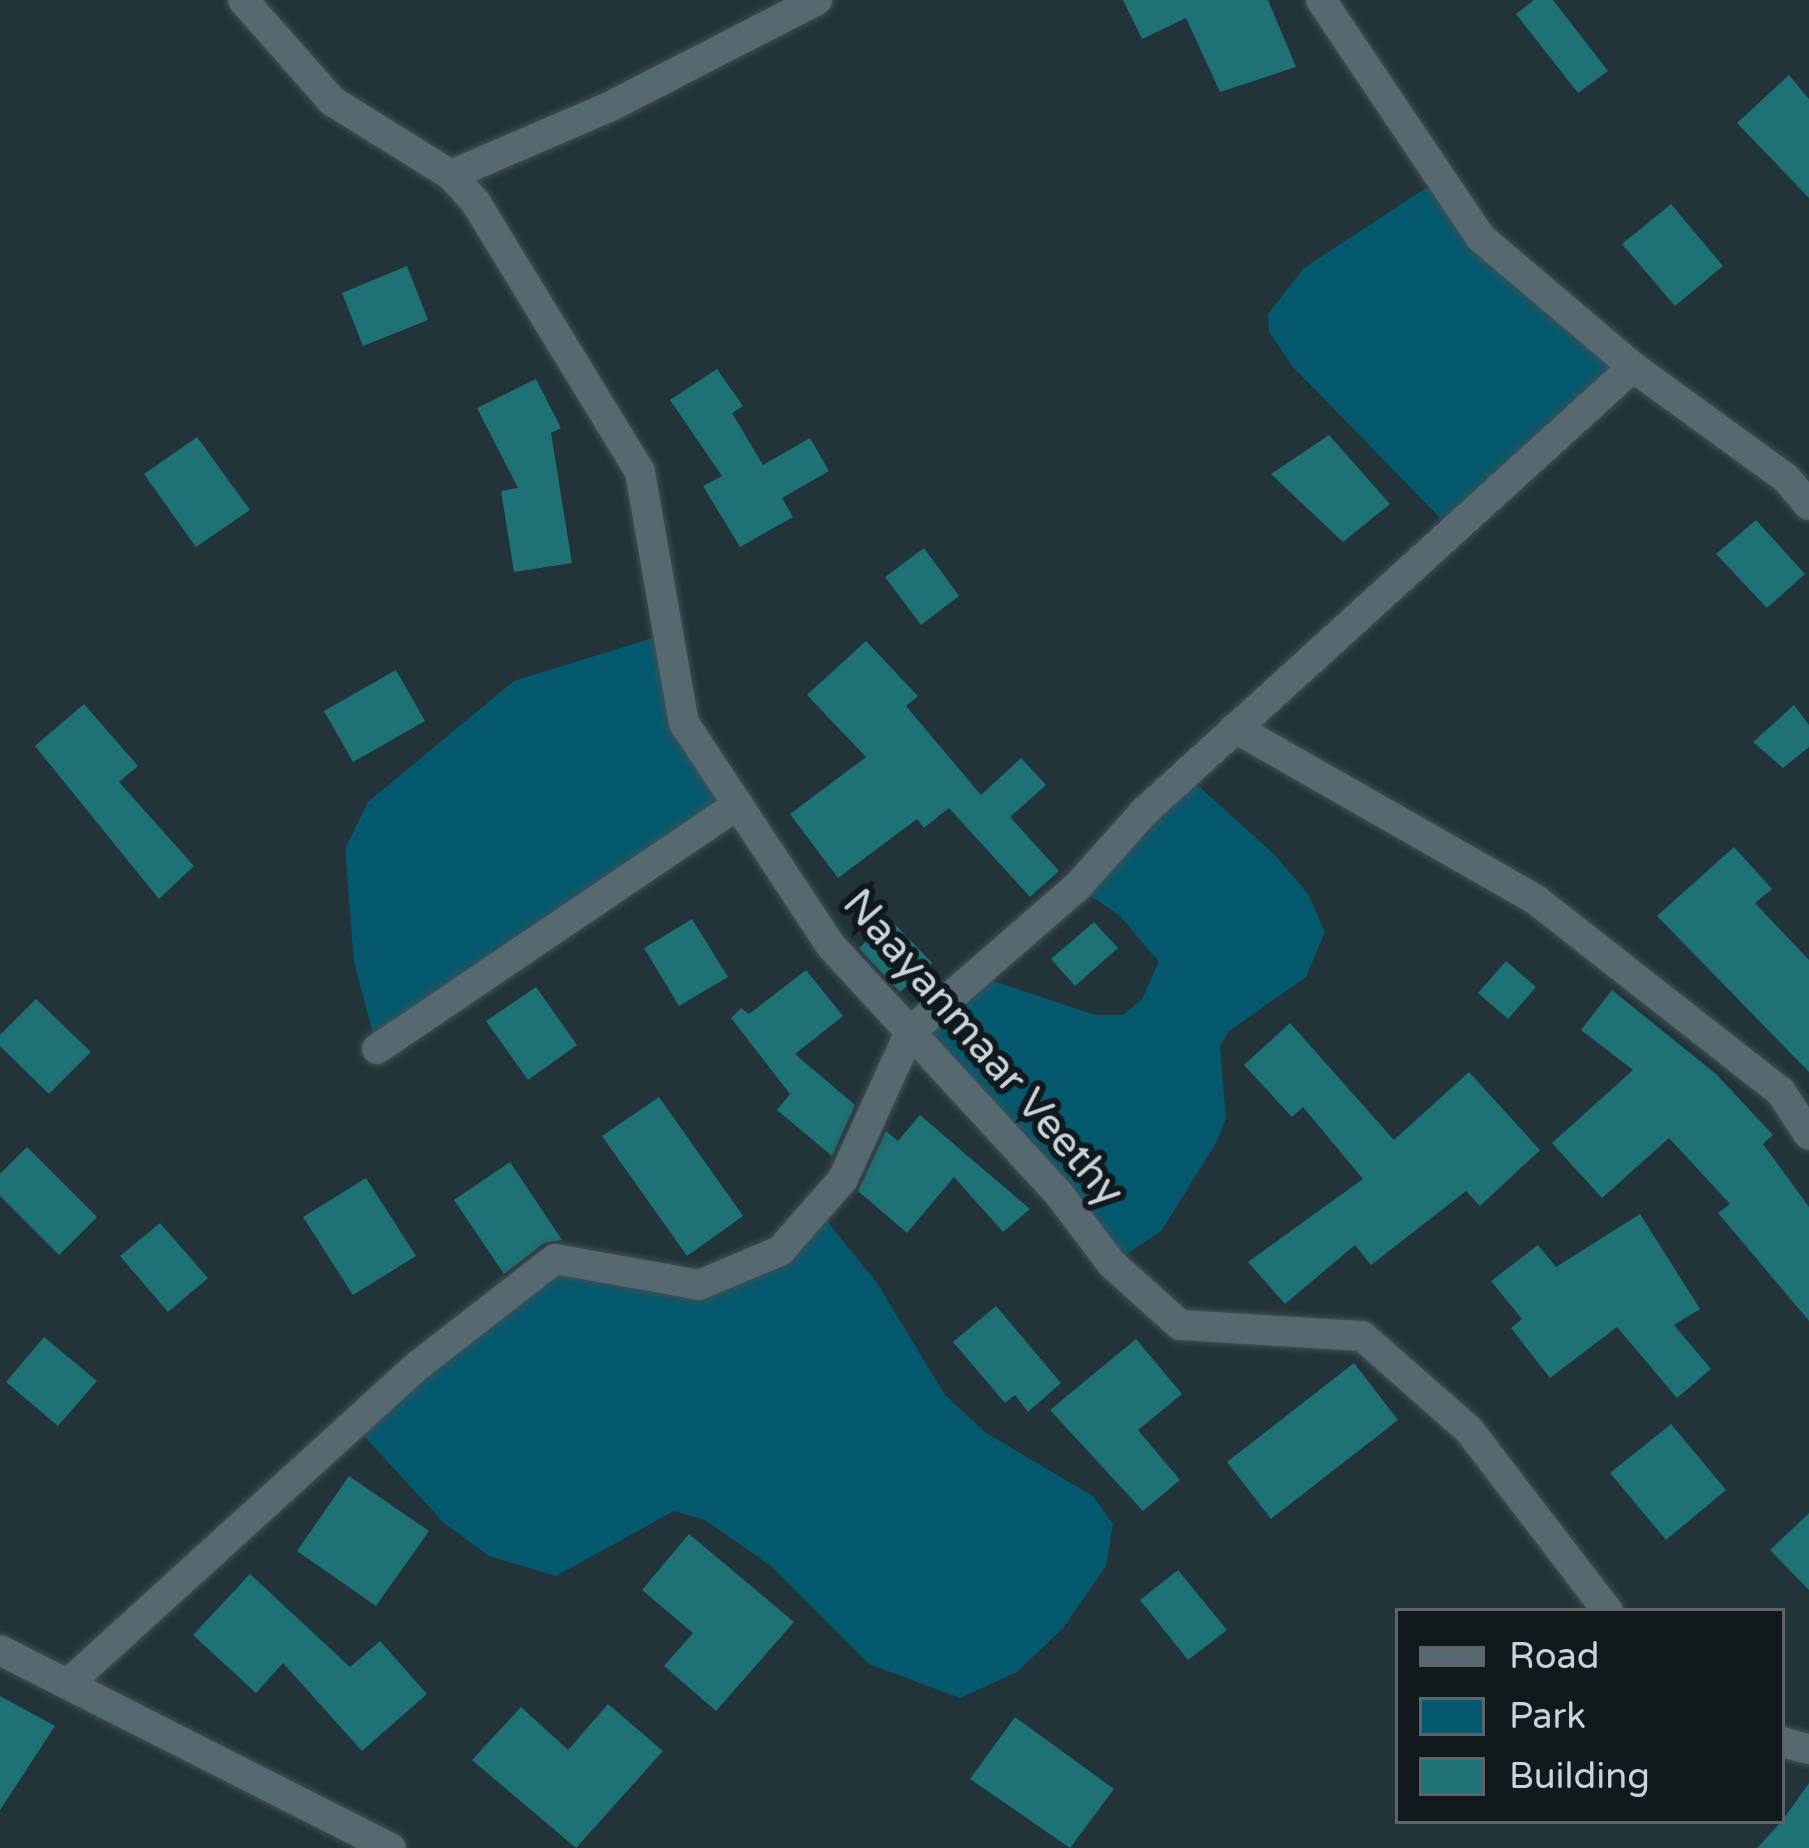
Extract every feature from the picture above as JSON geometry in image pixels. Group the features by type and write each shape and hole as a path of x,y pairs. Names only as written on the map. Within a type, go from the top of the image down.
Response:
{"street":[{"name":"Naayanmaar Veethy","path":"243,0 332,101 451,175 640,472 684,723 831,946 1112,1264 1180,1324 1362,1336 1469,1430 1606,1608"},
{"path":"451,175 609,107 818,0"},
{"path":"1321,0 1481,238 1634,367 1797,471 1809,505"},
{"path":"70,1682 420,1364 555,1259 699,1285 780,1251 843,1179 910,1032 1077,887 1235,728 1634,367"},
{"path":"1235,728 1536,901 1781,1092 1809,1135"},
{"path":"377,1049 738,806"},
{"path":"0,1650 392,1848"}],"green space":[{"path":"1438,180 1633,367 1451,529 1294,368 1269,332 1268,314 1304,268"},
{"path":"669,633 684,723 738,805 377,1049 354,962 345,849 368,802 514,681"},
{"path":"1185,774 1274,854 1308,894 1325,932 1306,977 1229,1031 1220,1046 1226,1118 1217,1141 1162,1230 1112,1264 910,1032 978,976 1095,1015 1123,1015 1142,999 1159,962 1119,915 1077,887"},
{"path":"817,1209 877,1283 945,1395 986,1433 1093,1496 1113,1524 1106,1566 1063,1628 1017,1672 960,1698 869,1664 771,1566 705,1520 674,1511 556,1576 489,1556 444,1523 353,1424 555,1259 699,1285 780,1251"}],"building":[{"path":"1123,0 1268,0 1296,67 1220,92 1186,18 1142,39"},
{"path":"1534,0 1553,0 1608,71 1578,93 1516,14"},
{"path":"1789,75 1809,99 1809,198 1737,123"},
{"path":"1671,204 1723,266 1675,306 1622,244"},
{"path":"407,266 428,320 363,346 342,293"},
{"path":"717,369 743,406 732,413 763,465 810,438 829,471 782,498 793,517 740,547 703,486 722,476 670,400"},
{"path":"536,379 561,428 551,433 572,563 514,572 501,491 518,488 477,408"},
{"path":"1329,435 1390,504 1343,542 1271,474"},
{"path":"197,437 250,510 196,547 144,474"},
{"path":"1756,520 1805,574 1767,608 1716,554"},
{"path":"924,548 959,596 921,625 885,577"},
{"path":"866,641 918,696 906,706 981,795 1021,758 1046,785 1010,817 1059,871 1030,897 949,808 924,828 917,819 838,878 790,814 866,757 807,695"},
{"path":"396,670 425,721 353,762 324,711"},
{"path":"84,704 138,766 119,782 194,866 159,899 35,746"},
{"path":"1794,705 1809,725 1809,747 1783,768 1753,742"},
{"path":"1734,847 1772,889 1755,903 1809,960 1809,1072 1657,916"},
{"path":"692,919 728,977 679,1006 644,948"},
{"path":"890,919 932,963 900,992 859,948"},
{"path":"1094,922 1118,948 1075,986 1051,959"},
{"path":"1506,961 1536,987 1508,1019 1478,993"},
{"path":"806,970 843,1016 795,1054 855,1105 832,1156 777,1110 790,1094 731,1018 741,1008 749,1014"},
{"path":"536,987 577,1045 528,1080 486,1021"},
{"path":"1612,990 1716,1074 1773,1135 1763,1144 1809,1207 1809,1321 1718,1213 1730,1204 1669,1138 1602,1198 1552,1143 1633,1070 1581,1030"},
{"path":"36,999 91,1052 49,1094 0,1046 0,1035"},
{"path":"1290,1023 1394,1140 1469,1072 1540,1150 1480,1206 1466,1191 1371,1265 1355,1245 1285,1304 1248,1262 1363,1179 1303,1107 1292,1117 1244,1065"},
{"path":"659,1097 743,1216 687,1256 602,1136"},
{"path":"920,1115 1030,1209 1003,1232 954,1177 907,1233 858,1191 886,1131 898,1141"},
{"path":"27,1147 97,1217 59,1255 0,1196 0,1174"},
{"path":"510,1162 562,1240 544,1243 504,1274 454,1200"},
{"path":"366,1178 416,1256 353,1295 303,1217"},
{"path":"1640,1214 1700,1309 1674,1325 1711,1369 1677,1398 1617,1327 1550,1378 1511,1328 1522,1319 1491,1281 1538,1245 1556,1267"},
{"path":"160,1223 208,1278 168,1312 120,1256"},
{"path":"996,1306 1061,1383 1028,1412 1015,1395 1005,1403 953,1342"},
{"path":"44,1337 97,1381 58,1426 6,1382"},
{"path":"1136,1339 1182,1394 1138,1430 1180,1480 1143,1511 1050,1410"},
{"path":"1354,1363 1398,1420 1271,1519 1227,1462"},
{"path":"1671,1424 1726,1490 1666,1540 1610,1473"},
{"path":"349,1476 429,1531 376,1606 297,1551"},
{"path":"1809,1513 1809,1590 1770,1550"},
{"path":"689,1534 794,1622 716,1711 664,1666 693,1633 642,1590"},
{"path":"1178,1570 1227,1630 1188,1660 1140,1600"},
{"path":"250,1574 350,1667 380,1641 427,1694 362,1751 283,1663 256,1693 193,1635"},
{"path":"0,1696 55,1726 0,1810"},
{"path":"608,1704 663,1751 576,1848 472,1760 521,1707 568,1750"},
{"path":"1015,1717 1114,1789 1070,1848 970,1779"},
{"path":"1809,1783 1809,1848 1757,1848 1779,1824 1785,1824 1785,1817"}]}
